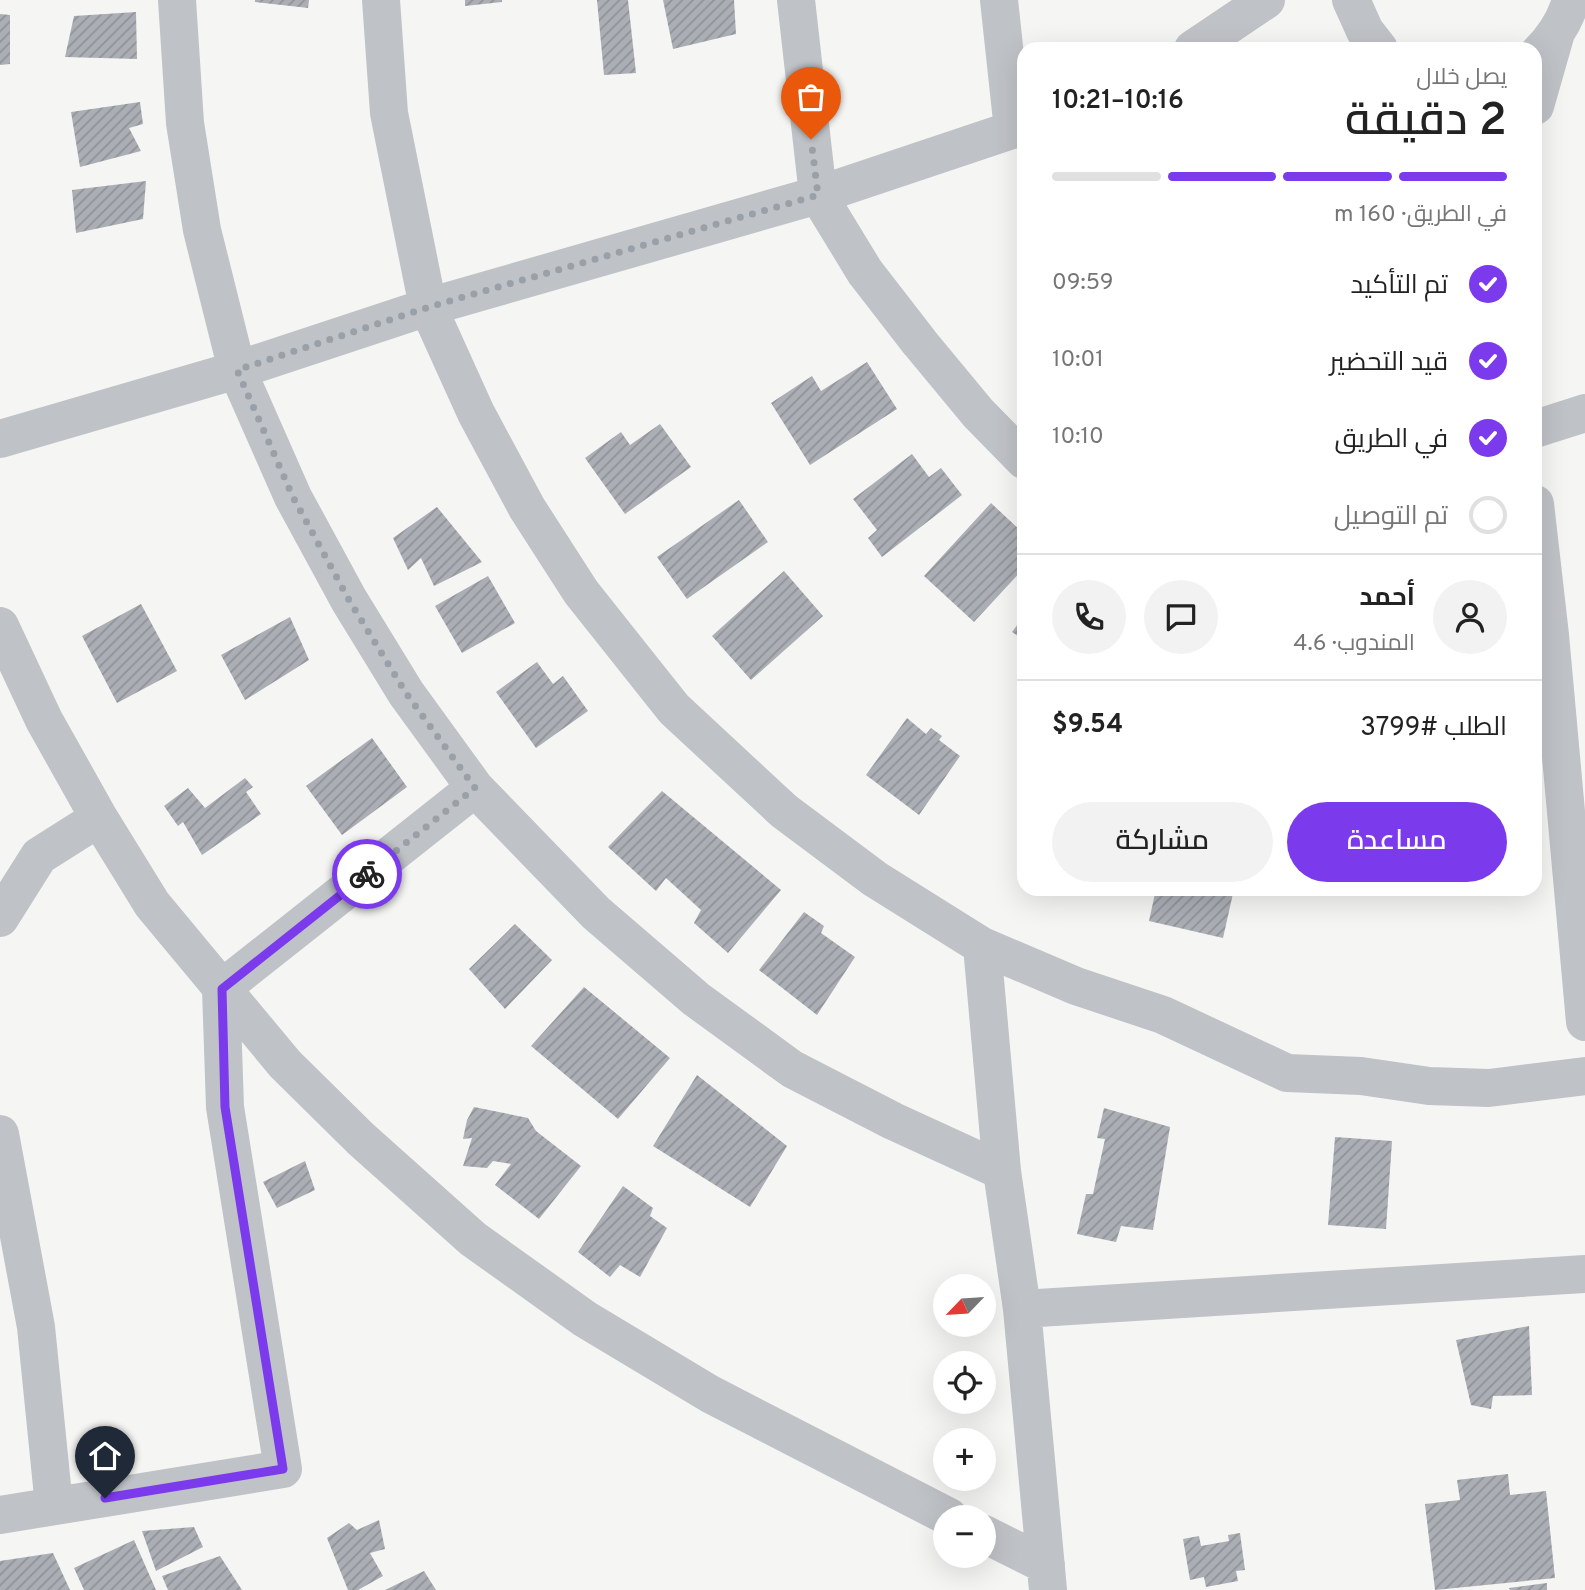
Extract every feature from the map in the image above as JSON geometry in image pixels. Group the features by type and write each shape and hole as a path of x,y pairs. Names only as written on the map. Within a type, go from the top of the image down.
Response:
{"street":[{"path":"177,0 186,123 202,230 237,370 293,497 349,600 406,693 475,788 596,913 696,999 792,1069 893,1121 1002,1171"},
{"path":"381,0 389,113 429,307 476,413 527,508 581,592 674,709 784,811 874,879 982,946 1076,986 1163,1015 1287,1073 1361,1076 1429,1086 1489,1088 1585,1076"},
{"path":"796,0 818,195 866,272 920,343 978,413 1017,453"},
{"path":"999,0 1017,121"},
{"path":"1203,42 1266,0"},
{"path":"1351,0 1365,31 1374,42"},
{"path":"1542,64 1545,46 1566,16 1572,0"},
{"path":"0,439 237,370 429,307 818,195 1017,128"},
{"path":"1542,427 1585,413"},
{"path":"0,626 44,720 99,818 152,904 295,1074 360,1139 473,1239 585,1319 710,1394 933,1509"},
{"path":"1542,635 1585,1022"},
{"path":"222,989 475,788"},
{"path":"0,918 39,856 99,818"},
{"path":"982,946 1002,1171 1021,1309 1047,1577"},
{"path":"0,1515 283,1469 225,1107 222,989"},
{"path":"0,1134 36,1327 54,1506"},
{"path":"1021,1309 1585,1274"},
{"path":"996,1542 1047,1577"}],"building":[{"path":"255,0 309,0 308,8"},
{"path":"465,0 502,0 502,2 465,6"},
{"path":"597,0 628,0 636,73 604,75"},
{"path":"663,0 734,0 736,34 673,49"},
{"path":"136,12 137,59 65,57 74,16"},
{"path":"0,14 10,15 10,64 0,65"},
{"path":"140,102 143,124 129,128 141,151 80,167 71,112"},
{"path":"146,181 143,219 76,233 72,190"},
{"path":"867,362 897,409 810,465 771,403 812,376 821,391"},
{"path":"660,424 691,467 625,514 585,458 621,432 630,445"},
{"path":"912,454 929,477 941,468 962,495 882,557 868,538 877,530 853,499"},
{"path":"739,500 768,542 687,599 657,557"},
{"path":"991,503 1017,527 1017,576 974,622 924,576"},
{"path":"437,507 482,562 434,586 421,558 408,570 393,538"},
{"path":"784,571 823,616 751,680 712,636"},
{"path":"488,576 515,623 462,653 435,606"},
{"path":"141,604 177,671 117,703 82,636"},
{"path":"290,617 309,660 245,700 221,655"},
{"path":"537,662 553,684 563,676 588,711 536,748 496,692"},
{"path":"907,718 926,734 931,728 942,736 939,740 960,756 919,815 866,775"},
{"path":"372,738 407,787 342,835 306,786"},
{"path":"245,778 253,787 246,792 261,814 202,855 183,822 178,826 164,806 188,788 205,808"},
{"path":"662,791 781,890 728,953 694,923 701,910 666,878 656,891 608,847"},
{"path":"1154,896 1232,896 1223,938 1149,921"},
{"path":"804,912 824,926 821,933 855,957 817,1015 759,970"},
{"path":"515,924 552,960 505,1009 469,969"},
{"path":"584,987 670,1058 618,1119 531,1046"},
{"path":"697,1075 787,1146 750,1207 653,1146"},
{"path":"474,1107 528,1118 536,1131 581,1166 539,1219 495,1185 511,1164 493,1161 487,1168 463,1166 472,1138 463,1139 467,1120"},
{"path":"1104,1108 1170,1127 1153,1230 1121,1226 1116,1242 1077,1234 1086,1194 1093,1194 1105,1139 1097,1138"},
{"path":"1335,1137 1392,1141 1386,1229 1328,1225"},
{"path":"305,1161 315,1190 277,1208 263,1182"},
{"path":"623,1186 653,1208 650,1216 667,1228 640,1277 620,1265 610,1277 578,1252"},
{"path":"1529,1326 1532,1395 1493,1396 1491,1409 1471,1405 1456,1340"},
{"path":"1508,1474 1510,1495 1546,1491 1555,1578 1435,1590 1425,1504 1460,1500 1457,1480"},
{"path":"379,1520 385,1549 370,1553 383,1576 358,1590 348,1590 327,1538 349,1523 357,1530"},
{"path":"194,1527 203,1547 156,1571 142,1531"},
{"path":"1240,1533 1245,1570 1236,1571 1238,1581 1206,1587 1204,1577 1190,1580 1183,1539 1199,1536 1201,1546 1229,1541 1228,1535"},
{"path":"134,1540 156,1590 84,1590 74,1568"},
{"path":"53,1553 70,1590 0,1590 0,1561"},
{"path":"220,1556 242,1590 168,1590 162,1576"},
{"path":"424,1571 436,1590 385,1590"},
{"path":"1547,1583 1547,1590 1509,1588"}],"way so far":[{"path":"367,874 475,788 406,693 349,600 293,497 237,370 429,307 818,195 811,139"}],"route":[{"path":"105,1498 283,1469 225,1107 222,989 367,874"}]}
